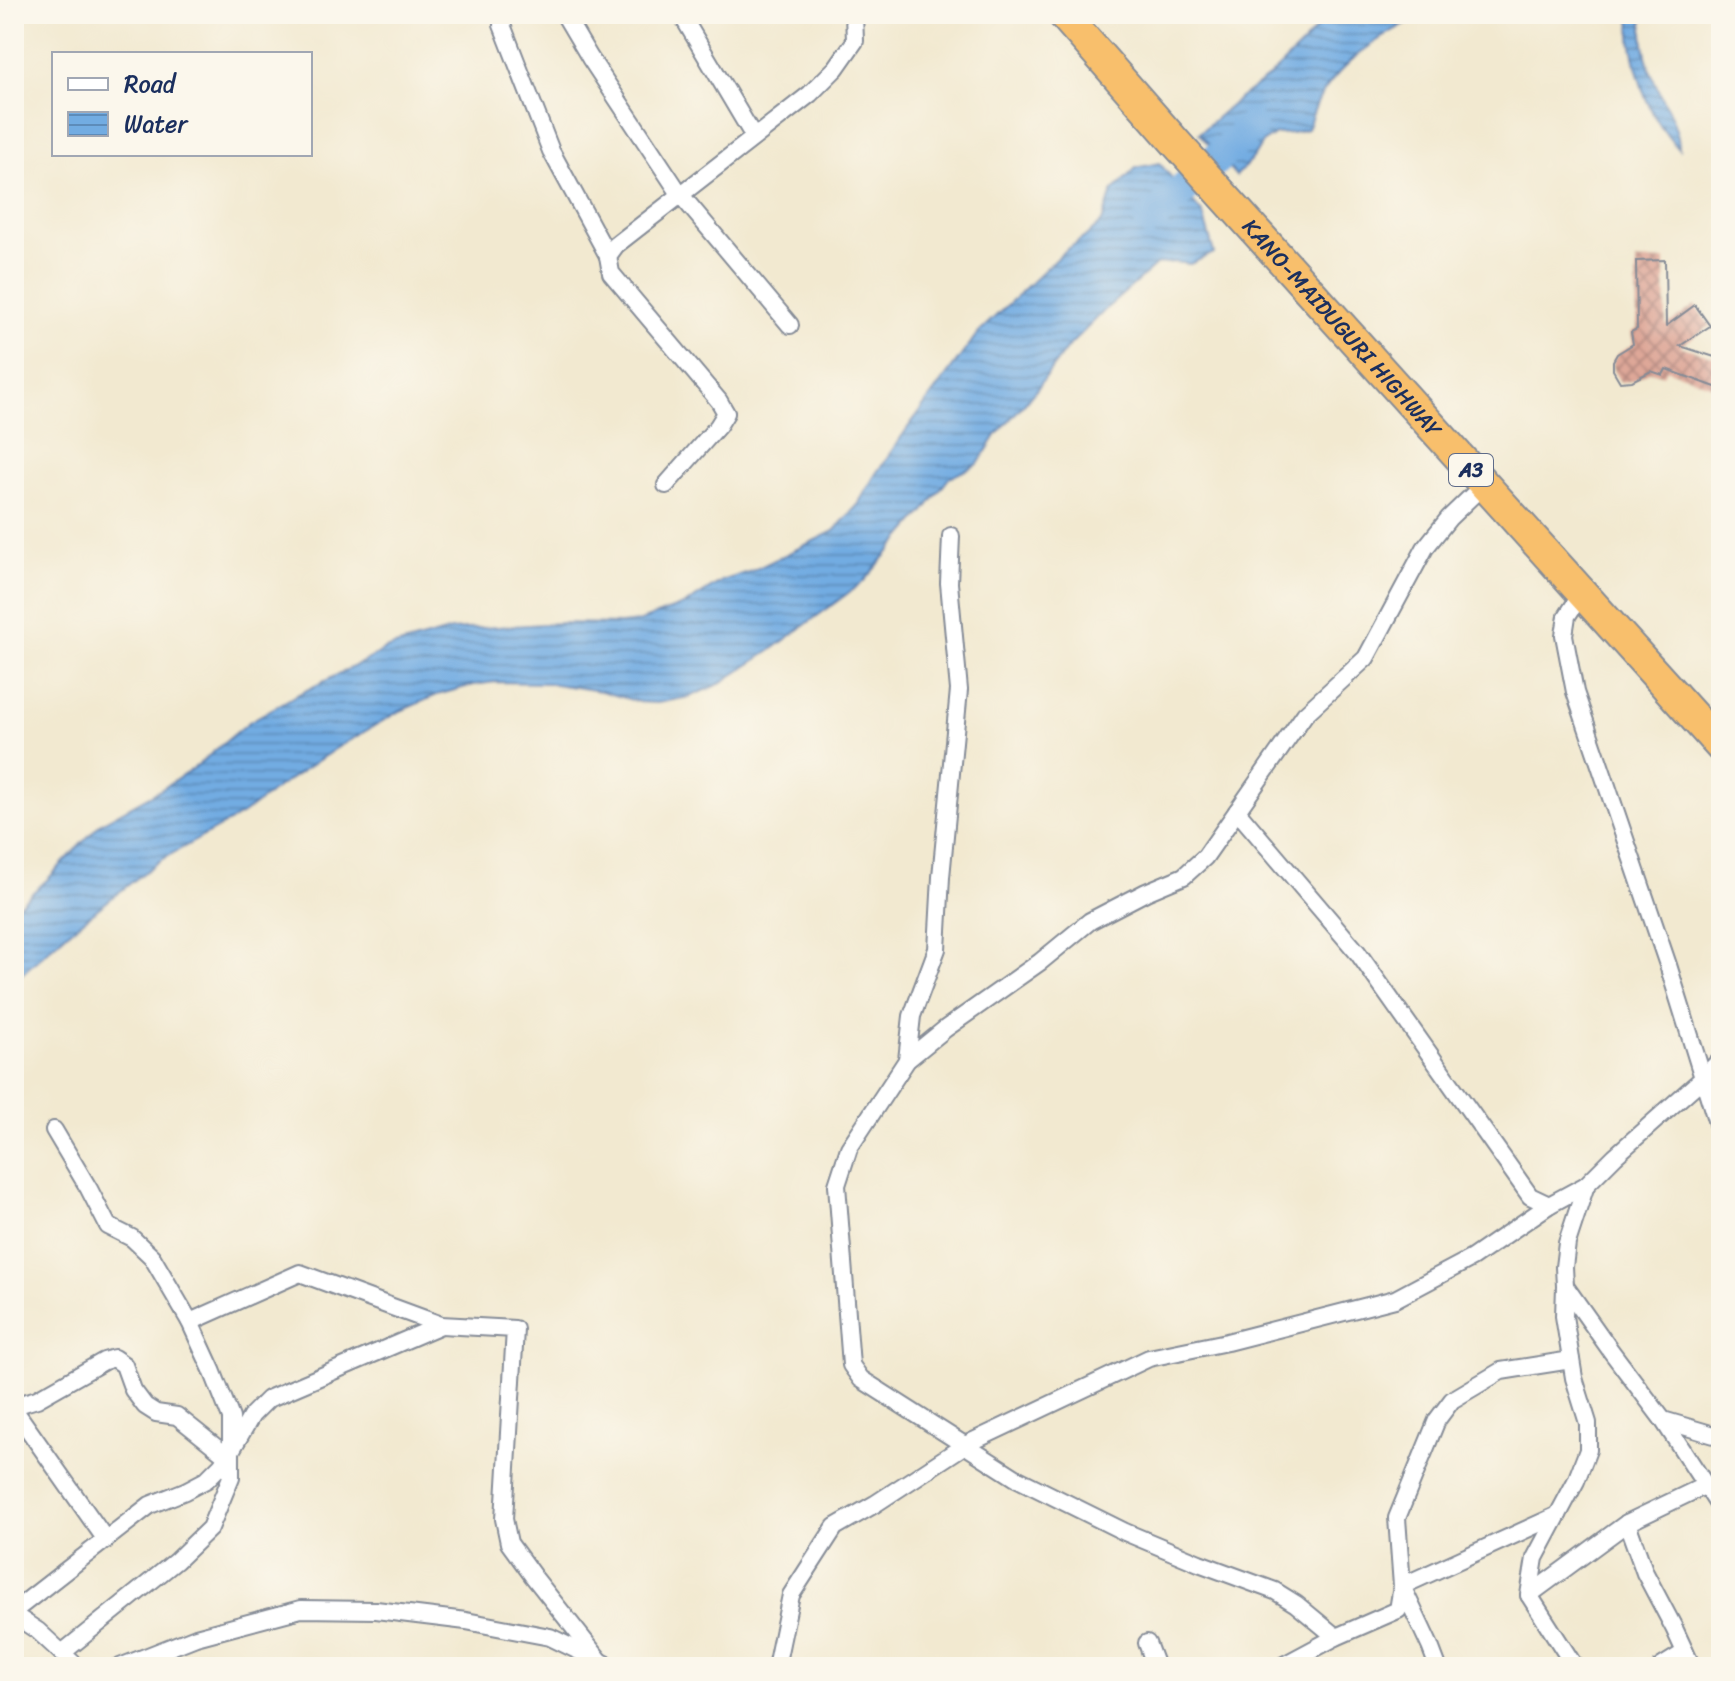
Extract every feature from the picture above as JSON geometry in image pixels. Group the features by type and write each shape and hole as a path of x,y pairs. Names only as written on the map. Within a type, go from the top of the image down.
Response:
{"highway":[{"name":"KANO-MAIDUGURI HIGHWAY","path":"1063,14 1721,747"}],"street":[{"path":"564,14 680,194 790,325"},
{"path":"681,14 754,137"},
{"path":"608,256 616,245 810,94 836,68 855,41 854,14"},
{"path":"502,25 551,151 608,256 611,273 726,413 666,485"},
{"path":"1336,1637 1275,1591 1125,1532 1016,1478 861,1379 851,1365 837,1185 849,1148 907,1060 945,1029 1040,962 1090,921 1184,876 1205,857 1305,714 1366,658 1425,548 1449,518 1475,493 1487,487"},
{"path":"907,1060 912,1016 937,949 959,690 949,583 951,536"},
{"path":"1582,593 1567,616 1564,635 1575,692 1668,965 1721,1136"},
{"path":"1237,811 1358,953 1530,1196 1549,1205"},
{"path":"776,1667 791,1595 835,1527 965,1445 1149,1358 1395,1299 1472,1258 1549,1205 1586,1185 1721,1059"},
{"path":"54,1130 108,1226 132,1238 152,1257 190,1322 231,1418 231,1477 210,1528 176,1561 62,1653"},
{"path":"1569,1666 1529,1595 1535,1558 1576,1481 1588,1450 1588,1423 1571,1360 1564,1316 1567,1243 1586,1185"},
{"path":"190,1322 300,1273 441,1325 515,1329 504,1519 509,1543 607,1664"},
{"path":"1565,1286 1663,1420 1721,1509"},
{"path":"77,1667 38,1631 16,1605 150,1505 206,1480 229,1453 252,1415 268,1399 441,1325"},
{"path":"106,1540 14,1406 37,1399 114,1358 124,1365 133,1390 145,1406 156,1413 177,1416 229,1453"},
{"path":"1280,1667 1336,1637 1398,1610 1402,1586 1397,1518 1437,1420 1452,1400 1501,1371 1571,1360"},
{"path":"1663,1420 1721,1437"},
{"path":"1529,1595 1627,1523 1706,1485"},
{"path":"1402,1586 1558,1515"},
{"path":"1627,1523 1645,1573 1689,1659 1661,1667"},
{"path":"1402,1586 1438,1667"},
{"path":"120,1667 196,1637 301,1609 376,1610 466,1621 550,1637 607,1664"},
{"path":"1147,1643 1156,1667"}],"water":[{"path":"1328,14 1425,14 1382,37 1355,57 1322,94 1307,129 1276,134 1262,143 1236,176 1199,133 1270,76"},
{"path":"1628,14 1643,14 1643,38 1648,62 1673,122 1679,149 1660,126 1642,88"},
{"path":"1159,163 1203,214 1214,253 1190,264 1157,264 1107,308 1066,349 1036,390 997,434 978,464 949,478 863,582 770,651 719,684 689,697 657,703 548,683 495,682 437,695 398,712 335,749 243,814 159,861 68,932 14,981 14,909 48,879 101,823 162,789 194,768 249,722 295,696 385,649 452,630 638,622 686,604 722,581 752,571 834,531 857,506 909,426 978,333 1061,254 1102,222 1112,192 1136,168"}],"building":[{"path":"1665,260 1666,326 1695,305 1710,326 1680,346 1721,359 1721,389 1666,369 1663,375 1651,371 1632,381 1620,382 1613,370 1617,354 1633,344 1631,332 1637,329 1636,261"}],"waterway":[{"path":"1150,220 1251,127"}]}
